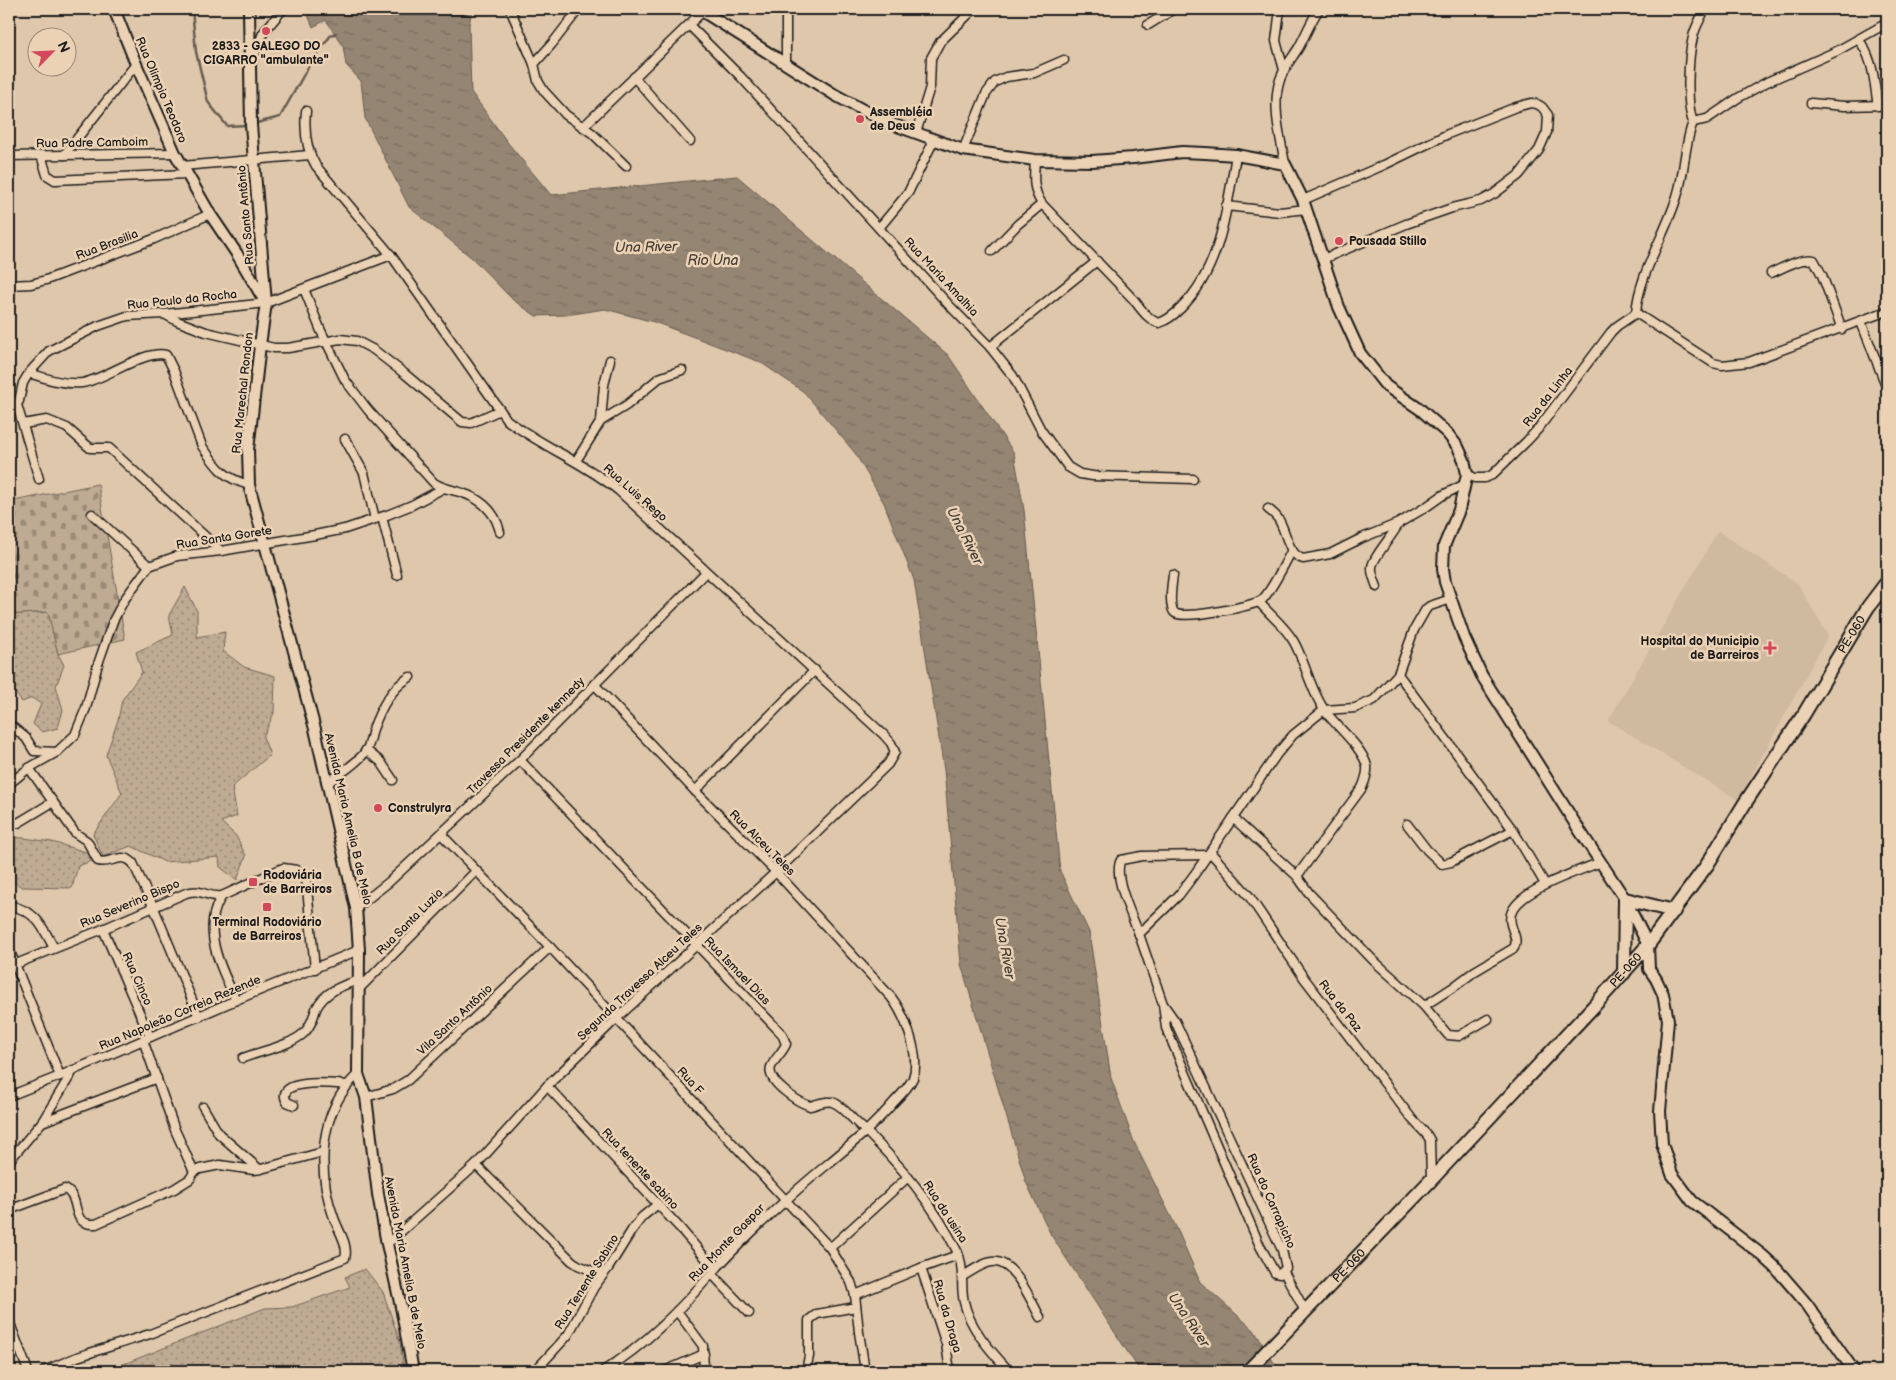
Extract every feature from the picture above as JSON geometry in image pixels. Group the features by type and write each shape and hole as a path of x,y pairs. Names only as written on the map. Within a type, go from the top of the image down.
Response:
{"main road":[{"name":"PE-060","path":"1248,1371 1430,1180 1648,945 1707,865 1744,803 1799,721 1868,607 1887,582"},
{"path":"1624,973 1625,899 1674,911"}],"street":[{"name":"Rua Olimpio Teodoro","path":"114,9 175,153 210,214 237,254 266,303"},
{"name":"Rua Santo Antônio","path":"249,9 251,125 266,303"},
{"path":"249,74 263,33 284,9"},
{"path":"510,9 534,64 538,81 544,91 566,115 599,139 626,166"},
{"path":"534,64 579,9"},
{"path":"786,9 786,63"},
{"path":"916,133 930,87 930,58 940,42 974,9"},
{"path":"1148,25 1174,9"},
{"path":"1280,9 1276,41 1284,70"},
{"path":"1318,9 1307,28 1300,46 1284,70 1277,98 1278,127 1286,164 1304,204 1339,307 1360,353 1386,386 1421,410 1447,433 1461,453 1466,479 1459,510 1444,546 1443,569 1451,599 1464,637 1482,676 1625,899 1648,945 1649,969 1656,979 1662,994 1668,1020 1660,1111 1662,1144 1672,1174 1692,1201 1762,1255 1779,1272 1833,1340 1854,1371"},
{"path":"1705,9 1693,37 1689,100 1690,113 1694,122 1687,138 1684,170 1678,194 1640,290 1636,313 1713,363 1722,365 1749,362 1887,312"},
{"path":"583,127 690,25 700,10 861,109 889,124 963,150 1035,160 1092,161 1182,152 1236,155 1286,164"},
{"path":"1694,122 1707,119 1738,98 1767,82 1811,64 1887,22"},
{"name":"Rua Maria Amalhia","path":"690,25 741,77 948,304 990,347 1012,376 1046,438 1062,460 1074,471 1092,476 1192,479"},
{"path":"1858,39 1866,49 1872,68 1878,106"},
{"path":"963,150 986,94 995,82 1000,78 1043,70 1064,60"},
{"path":"64,155 136,64"},
{"path":"634,77 690,141"},
{"path":"1811,103 1835,106 1887,105"},
{"path":"1226,206 1280,212 1304,204 1448,134 1516,107 1536,104 1542,107 1548,115 1547,132 1539,150 1519,175 1494,194 1481,201 1446,210 1406,224 1323,259"},
{"path":"41,155 47,175 55,180 184,170 254,159 310,155 305,134 306,112"},
{"path":"879,228 908,193 934,140"},
{"name":"Rua Padre Camboim","path":"9,156 175,153"},
{"name":"Rua Luis Rego","path":"310,155 316,166 392,255 508,420 527,435 601,476 619,491 884,735"},
{"path":"1035,160 1034,188 1042,204 1156,323 1166,321 1188,301 1202,284 1217,246 1236,155"},
{"path":"992,251 1018,224 1042,204"},
{"name":"Rua Brasilia","path":"9,284 31,284 46,280 154,239 210,214"},
{"name":"Rua Paulo da Rocha","path":"17,405 23,383 29,373 49,351 98,326 127,316 266,303 392,255"},
{"path":"1771,273 1802,261 1814,260 1822,275 1842,329"},
{"path":"990,347 1097,261"},
{"path":"304,288 337,367 368,410 426,475 442,489 468,494 488,506 498,522 500,532"},
{"name":"Rua Marechal Rondon","path":"249,485 248,450 266,303"},
{"name":"Rua da Linha","path":"1466,479 1485,478 1502,466 1538,429 1611,332 1636,313"},
{"path":"164,314 206,332 274,348 349,340 366,345 405,374 462,422 471,423 500,410"},
{"path":"1861,322 1887,388"},
{"path":"29,373 60,381 82,383 150,356 166,355 174,371 202,446 229,478 249,485"},
{"path":"601,421 604,385 610,360"},
{"path":"576,461 601,421 627,405 659,378 682,370"},
{"path":"9,412 17,405 39,479"},
{"path":"23,424 47,420 68,428 90,448 109,448 221,551"},
{"path":"345,439 364,473 397,576"},
{"path":"1268,509 1279,519 1296,556 1303,559 1330,554 1399,523 1466,479"},
{"name":"Avenida Maria Amelia B de Melo","path":"249,485 315,729 356,908 360,984 358,1074 366,1097 378,1194 413,1371"},
{"name":"Rua Santa Gorete","path":"149,566 177,556 221,551 315,535 379,518 412,505 442,489"},
{"path":"9,784 29,768 57,752 75,734 86,708 98,664 114,621 124,600 149,566 92,514"},
{"path":"1377,587 1372,567 1375,559 1394,534 1399,523"},
{"path":"1173,575 1172,608 1175,614 1192,615 1253,605 1259,602 1270,588 1292,550"},
{"name":"Travessa Presidente kennedy","path":"356,908 389,882 442,835 520,760 706,572"},
{"path":"1140,934 1179,895 1210,854 1277,754 1293,735 1324,710 1355,708 1374,700 1398,674 1414,630 1426,610 1430,606 1451,599"},
{"path":"1259,602 1282,625 1294,642 1306,674 1324,710 1359,752 1367,766 1367,773 1362,788 1297,876"},
{"path":"695,791 815,670"},
{"path":"1398,674 1513,830 1545,884"},
{"path":"328,783 359,759 366,750 386,700 395,687 410,677"},
{"name":"Rua Alceu Teles","path":"594,684 695,791 776,872 891,997 901,1011 915,1058 913,1078 889,1109 866,1131"},
{"path":"9,724 26,738 34,751 57,752"},
{"name":"Segunda Travessa Alceu Teles","path":"387,1244 476,1165 547,1086 617,1018 776,872 891,761 894,750 884,735"},
{"path":"366,750 381,762 393,780"},
{"name":"Rua Ismael Dias","path":"520,760 785,1038 785,1047 770,1070 771,1076 778,1084 794,1098 810,1106 834,1102 866,1131"},
{"path":"29,768 75,833 86,841 100,862 121,857 131,860 136,867 199,1017"},
{"path":"18,823 53,802"},
{"path":"1233,818 1297,876 1309,893 1373,960 1424,1006 1445,1032 1451,1036 1459,1036 1488,1019"},
{"path":"1407,824 1427,850 1442,864 1450,862 1513,830"},
{"name":"Rua F","path":"442,835 617,1018 830,1248 851,1282 855,1295 865,1371"},
{"path":"1210,854 1142,856 1122,860 1119,867 1122,887 1140,934 1162,1004 1166,1028 1260,1246 1275,1273 1279,1275 1284,1272 1306,1311"},
{"name":"Rua da Paz","path":"1210,854 1249,896 1304,978 1412,1119 1427,1135 1430,1144 1430,1180"},
{"path":"1424,1006 1455,986 1475,970 1514,948 1516,942 1510,918 1513,908 1545,884 1601,862"},
{"path":"236,1000 217,956 212,933 214,914 222,896 283,868 301,873 306,878 315,969"},
{"name":"Rua Santa Luzia","path":"360,984 476,871"},
{"name":"Rua Severino Bispo","path":"16,964 193,891 200,891 212,897 222,896"},
{"path":"9,905 25,909 36,918 54,948"},
{"name":"Rua Cinco","path":"103,929 146,1039 175,1130 194,1172"},
{"name":"Vila Santo Antônio","path":"366,1097 393,1089 408,1080 550,947"},
{"path":"9,949 60,1076"},
{"name":"Rua Napoleão Correia Rezende","path":"10,1092 74,1071 236,1000 359,950"},
{"path":"243,1058 297,1038 310,1025 318,1005 324,997 347,984 360,984"},
{"name":"Rua do Carrapicho","path":"1162,1004 1176,1021 1264,1211 1286,1262 1284,1272"},
{"path":"9,1161 42,1122 74,1071"},
{"path":"44,1371 77,1357 150,1334 343,1260 346,1256 346,1249 329,1201 324,1176 323,1152 332,1112 339,1096 346,1085 358,1074"},
{"path":"42,1122 157,1078"},
{"path":"294,1105 287,1102 285,1096 287,1091 296,1086 314,1083 346,1085"},
{"name":"Rua tenente sabino","path":"547,1086 658,1204 749,1313"},
{"path":"203,1107 219,1134 259,1169"},
{"name":"Rua da usina","path":"866,1131 908,1177 938,1219 958,1255 964,1276 964,1302 973,1324 987,1346 1009,1371"},
{"name":"Rua Monte Gaspar","path":"603,1371 634,1350 677,1311 713,1271 785,1201 866,1131"},
{"path":"9,1210 65,1189 71,1193 81,1221 86,1224 96,1224 174,1189 190,1179 194,1172 220,1165 259,1169 323,1152"},
{"path":"476,1165 572,1261 602,1275"},
{"path":"830,1248 908,1177"},
{"name":"Rua Tenente Sabino","path":"534,1371 568,1335 602,1275 638,1222 658,1204"},
{"path":"855,1295 958,1255"},
{"path":"964,1276 988,1263 1002,1263 1015,1274 1040,1316"},
{"name":"Rua da Draga","path":"921,1268 946,1344 950,1371"},
{"path":"806,1371 809,1320 817,1314 856,1307"},
{"path":"677,1311 701,1342 704,1354 704,1371"},
{"path":"9,1321 28,1371"},
{"path":"665,1371 704,1354"}],"shaded area":[{"path":"1718,531 1798,584 1828,636 1738,800 1608,721"}],"green space":[{"path":"98,484 125,639 58,654 48,612 9,615 9,502"},
{"path":"185,587 197,611 197,637 225,632 223,651 244,667 275,676 274,713 263,737 270,755 232,787 237,816 221,822 236,836 246,856 237,880 220,867 219,857 165,862 131,846 103,857 93,834 122,793 106,755 118,720 122,700 142,672 136,652 173,635 169,615"},
{"path":"48,612 58,654 64,665 56,686 63,710 58,728 42,732 33,724 41,704 32,698 22,702 14,691 9,696 9,615"},
{"path":"9,837 52,842 102,857 78,866 72,888 22,887 9,879"},
{"path":"365,1269 383,1292 400,1342 404,1371 106,1371 265,1308 292,1307 350,1287 345,1277"}],"water":[{"name":"Rio Una","path":"314,9 472,9 469,25 471,92 508,143 551,195 737,176 948,355 1014,453 1024,510 1060,871 1089,932 1111,1078 1134,1142 1178,1231 1200,1282 1254,1330 1279,1371 1140,1371 1051,1235 1026,1182 961,964 944,770 914,580 884,503 855,453 804,392 760,362 654,322 605,309 566,315 536,316 513,300 472,258 409,207 365,118 361,81 346,65 343,46 326,20 313,27 308,15"}],"waterway":[{"path":"192,9 196,52 208,102 227,126 248,125"},
{"path":"253,124 280,117 311,62 331,35 336,33"}],"place":[{"name":"2833 - GALEGO DO CIGARRO \"ambulante\"","path":"266,31"},
{"name":"Assembléia de Deus","path":"860,119"},
{"name":"Pousada Stillo","path":"1339,241"},
{"name":"Hospital do Municipio de Barreiros","path":"1770,648"},
{"name":"Construlyra","path":"378,808"},
{"name":"Rodoviária de Barreiros","path":"253,882"},
{"name":"Terminal Rodoviário de Barreiros","path":"267,907"}],"water label":[{"name":"Una River","path":"646,247"},
{"name":"Una River","path":"965,536"},
{"name":"Una River","path":"1005,948"},
{"name":"Una River","path":"1189,1320"}]}
